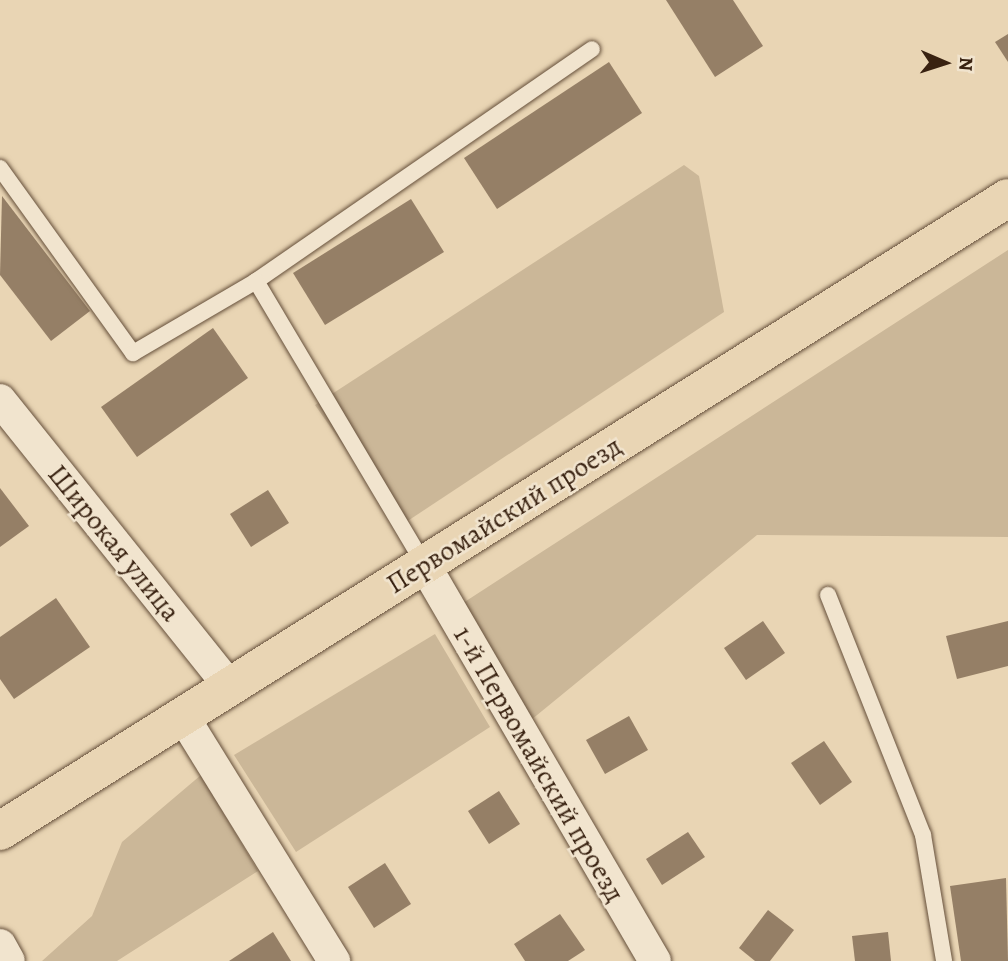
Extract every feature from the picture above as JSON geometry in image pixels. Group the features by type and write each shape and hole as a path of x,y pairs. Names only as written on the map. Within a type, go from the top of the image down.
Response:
{"main road":[{"name":"Первомайский проезд","path":"0,831 184,718 228,685 425,566 1008,198"}],"street":[{"name":"Широкая улица","path":"0,400 228,685"},
{"name":"1-й Первомайский проезд","path":"425,566 655,961"},
{"path":"184,718 334,961"},
{"path":"0,946 9,961"}],"lane":[{"path":"0,168 133,353 256,281 592,49"},
{"path":"256,281 425,566"},
{"path":"828,595 923,835 944,961"}],"shaded area":[{"path":"684,165 699,176 724,312 400,526 315,405"},
{"path":"1008,250 1008,537 757,535 531,720 463,603"},
{"path":"435,634 490,727 296,852 234,755"},
{"path":"201,775 258,871 117,961 42,961 92,916 122,842"}],"building":[{"path":"666,0 733,0 763,46 715,77"},
{"path":"1008,34 1008,62 995,42"},
{"path":"609,62 642,113 497,209 464,158"},
{"path":"2,196 90,311 51,341 0,275"},
{"path":"411,199 444,252 325,325 293,273"},
{"path":"213,328 248,378 137,457 101,407"},
{"path":"0,488 29,526 0,547"},
{"path":"268,490 289,523 251,547 230,514"},
{"path":"56,598 90,647 14,699 0,679 0,637"},
{"path":"763,621 785,653 746,680 724,648"},
{"path":"1008,621 1008,666 957,679 946,636"},
{"path":"629,716 648,750 605,774 586,740"},
{"path":"824,741 852,782 820,805 791,763"},
{"path":"499,791 520,824 489,844 468,811"},
{"path":"688,832 705,857 662,885 646,859"},
{"path":"385,863 411,904 374,928 348,887"},
{"path":"1006,878 1008,961 961,961 950,886"},
{"path":"768,910 794,930 770,961 755,961 739,948"},
{"path":"560,914 585,950 568,961 525,961 514,944"},
{"path":"273,932 291,961 229,961"},
{"path":"888,932 891,961 855,961 852,936"}]}
